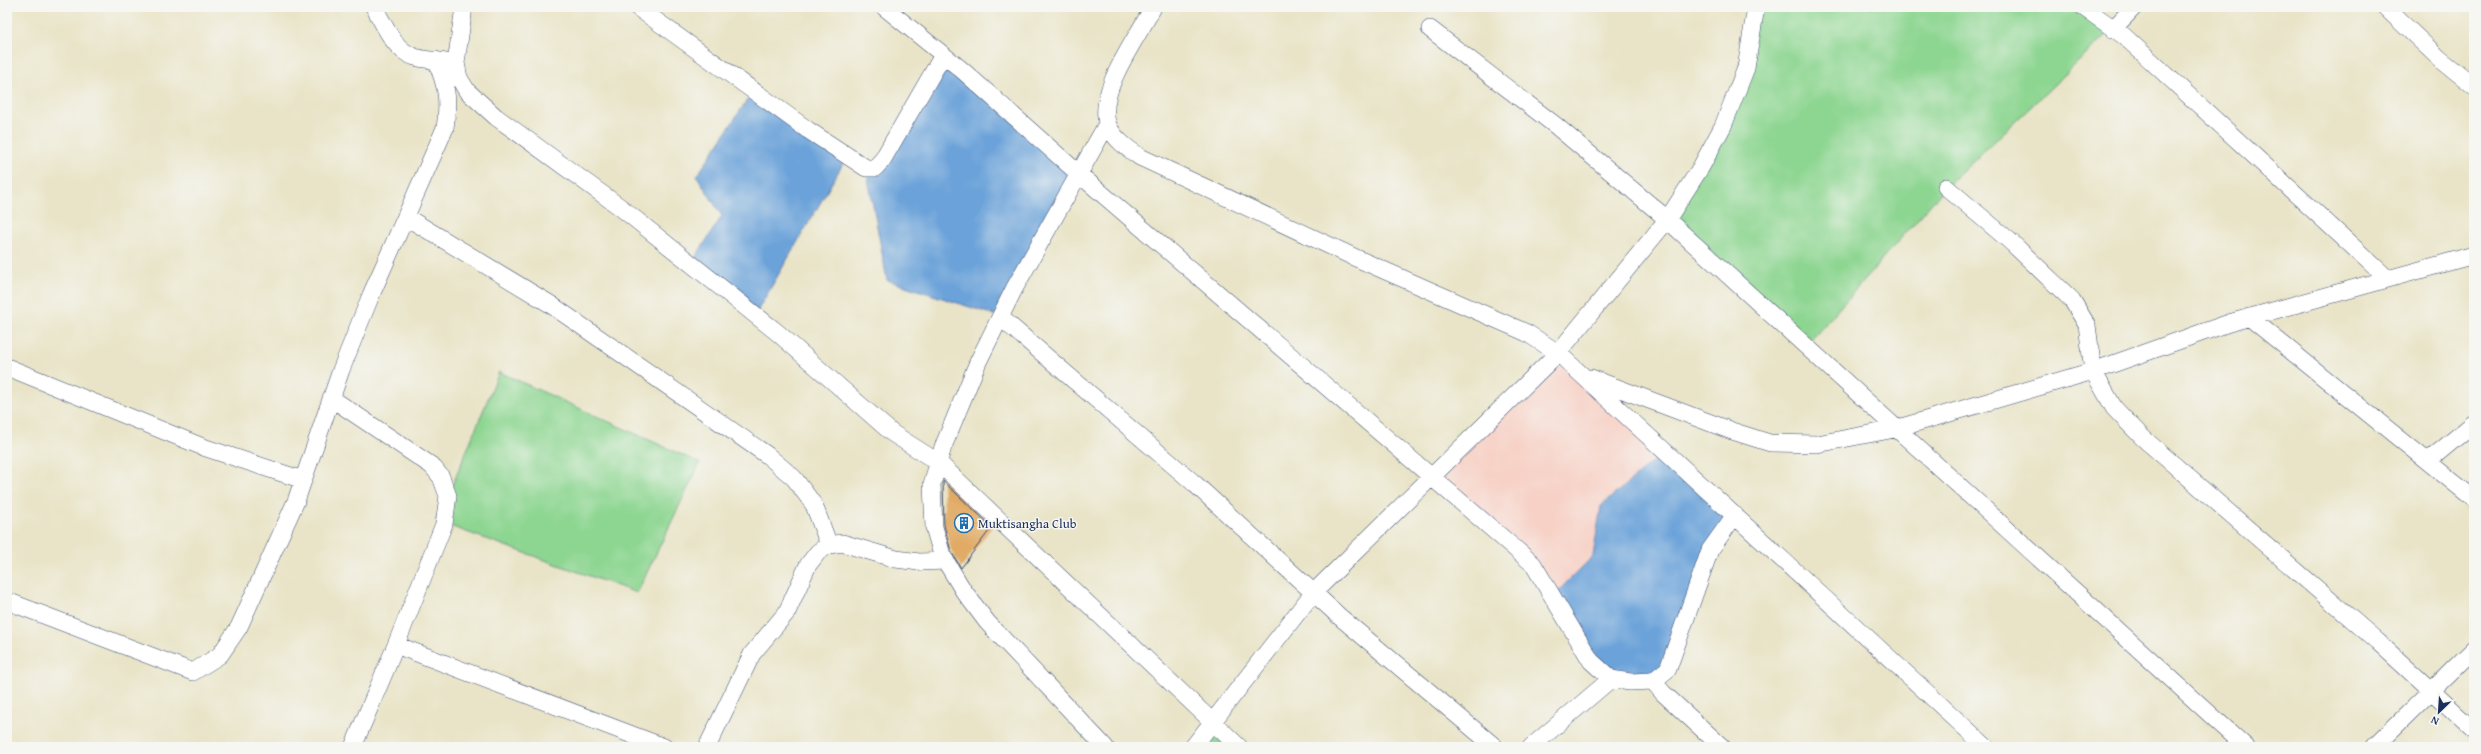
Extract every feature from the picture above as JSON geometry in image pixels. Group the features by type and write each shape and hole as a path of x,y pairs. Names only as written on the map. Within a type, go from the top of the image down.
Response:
{"street":[{"path":"374,7 394,42 404,52 414,57 456,63"},
{"path":"464,7 456,63 459,78 467,91 496,117 620,207 778,333 892,433 939,462 1239,747"},
{"path":"637,7 802,126 866,168 875,168 883,159 943,55"},
{"path":"884,7 943,55 1079,174 1533,564 1591,661 1612,679 1630,682 1653,681 1668,670 1710,550 1735,515"},
{"path":"1105,747 987,622 946,561 934,527 932,484 939,462 978,362 1000,317 1107,124 1108,90 1153,7"},
{"path":"1193,747 1313,593 1558,353 1667,220 1701,167 1723,126 1746,68 1756,7"},
{"path":"2083,7 2113,28 2388,279"},
{"path":"2113,28 2134,7"},
{"path":"2385,7 2440,59 2474,86"},
{"path":"1430,29 1555,125 1667,220 2246,747"},
{"path":"7,601 193,672 220,655 239,627 296,501 331,398 371,295 444,128 448,104 446,83 436,60"},
{"path":"1107,124 1123,145 1140,157 1356,258 1527,333 1558,353 1986,747"},
{"path":"1946,187 2012,242 2072,300 2087,325 2093,371 2114,408 2143,438 2474,730"},
{"path":"406,217 550,304 767,456 794,478 814,505 829,545"},
{"path":"1582,375 1732,432 1770,443 1817,444 1895,429 2093,371 2249,317 2474,256"},
{"path":"1000,317 1195,484 1313,593 1495,747"},
{"path":"2249,317 2474,499"},
{"path":"7,367 203,447 303,480"},
{"path":"331,398 432,466 440,477 448,496 444,524 396,645 353,747"},
{"path":"2428,461 2474,423"},
{"path":"707,747 752,654 787,612 808,565 818,552 829,545 842,543 896,559 919,562 946,561"},
{"path":"396,645 664,747"},
{"path":"2374,747 2432,692 2474,649"},
{"path":"1531,747 1612,679"},
{"path":"1653,681 1663,694 1722,747"}],"shaded area":[{"path":"1558,353 1665,451 1601,506 1593,556 1552,597 1543,585 1433,477"}],"green space":[{"path":"1756,7 2083,7 2113,29 1946,187 1805,347 1667,220 1723,126"},
{"path":"499,372 700,463 637,593 444,524 448,496"},
{"path":"1213,723 1239,747 1193,747"}],"water":[{"path":"943,55 1079,174 1000,317 887,280 866,168 875,168"},
{"path":"753,91 847,157 755,315 691,264 722,216 697,176"},
{"path":"1665,451 1735,515 1720,536 1668,669 1653,681 1611,679 1552,597 1593,556 1601,506"}],"building":[{"path":"943,481 992,527 961,568 951,551 944,525"}],"place":[{"name":"Muktisangha Club","path":"964,523"}]}
